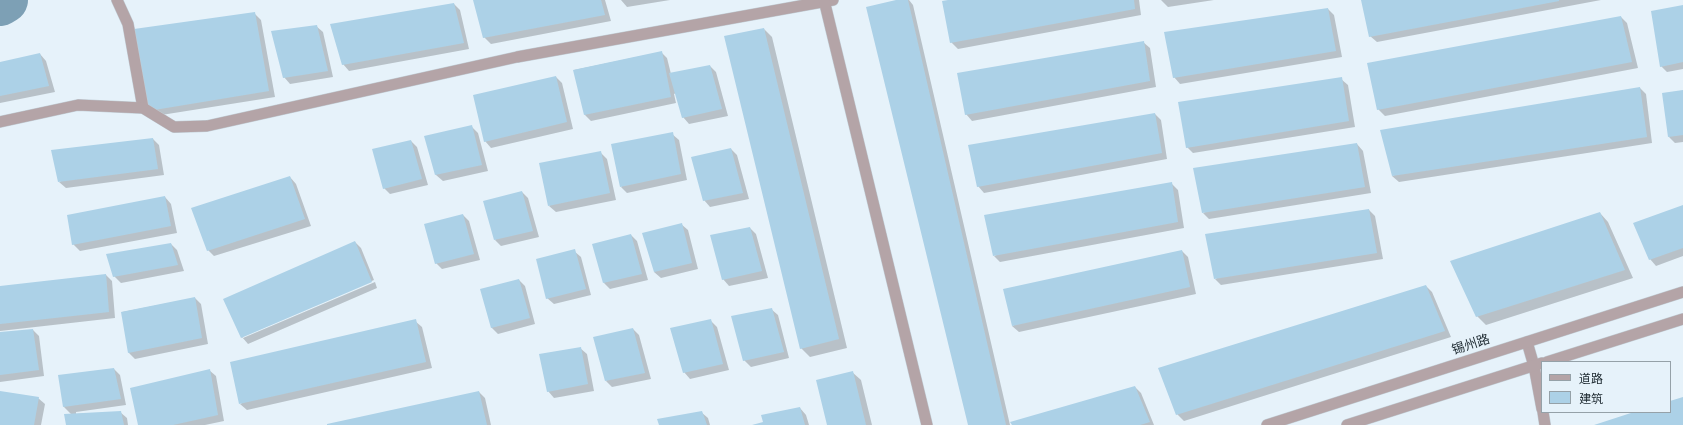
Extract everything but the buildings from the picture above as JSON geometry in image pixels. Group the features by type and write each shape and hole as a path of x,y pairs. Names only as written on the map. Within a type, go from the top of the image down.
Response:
{"street":[{"path":"117,0 128,24 143,108"},
{"path":"0,122 78,105 143,108 174,127 207,126 516,57 827,1 927,425"},
{"name":"锡州路","path":"1266,425 1683,292"},
{"path":"1549,361 1683,319"},
{"path":"1527,342 1538,365 1541,398"},
{"path":"1347,425 1538,365"},
{"path":"1543,413 1545,425"}],"waterway":[{"path":"0,3 5,0"}]}
